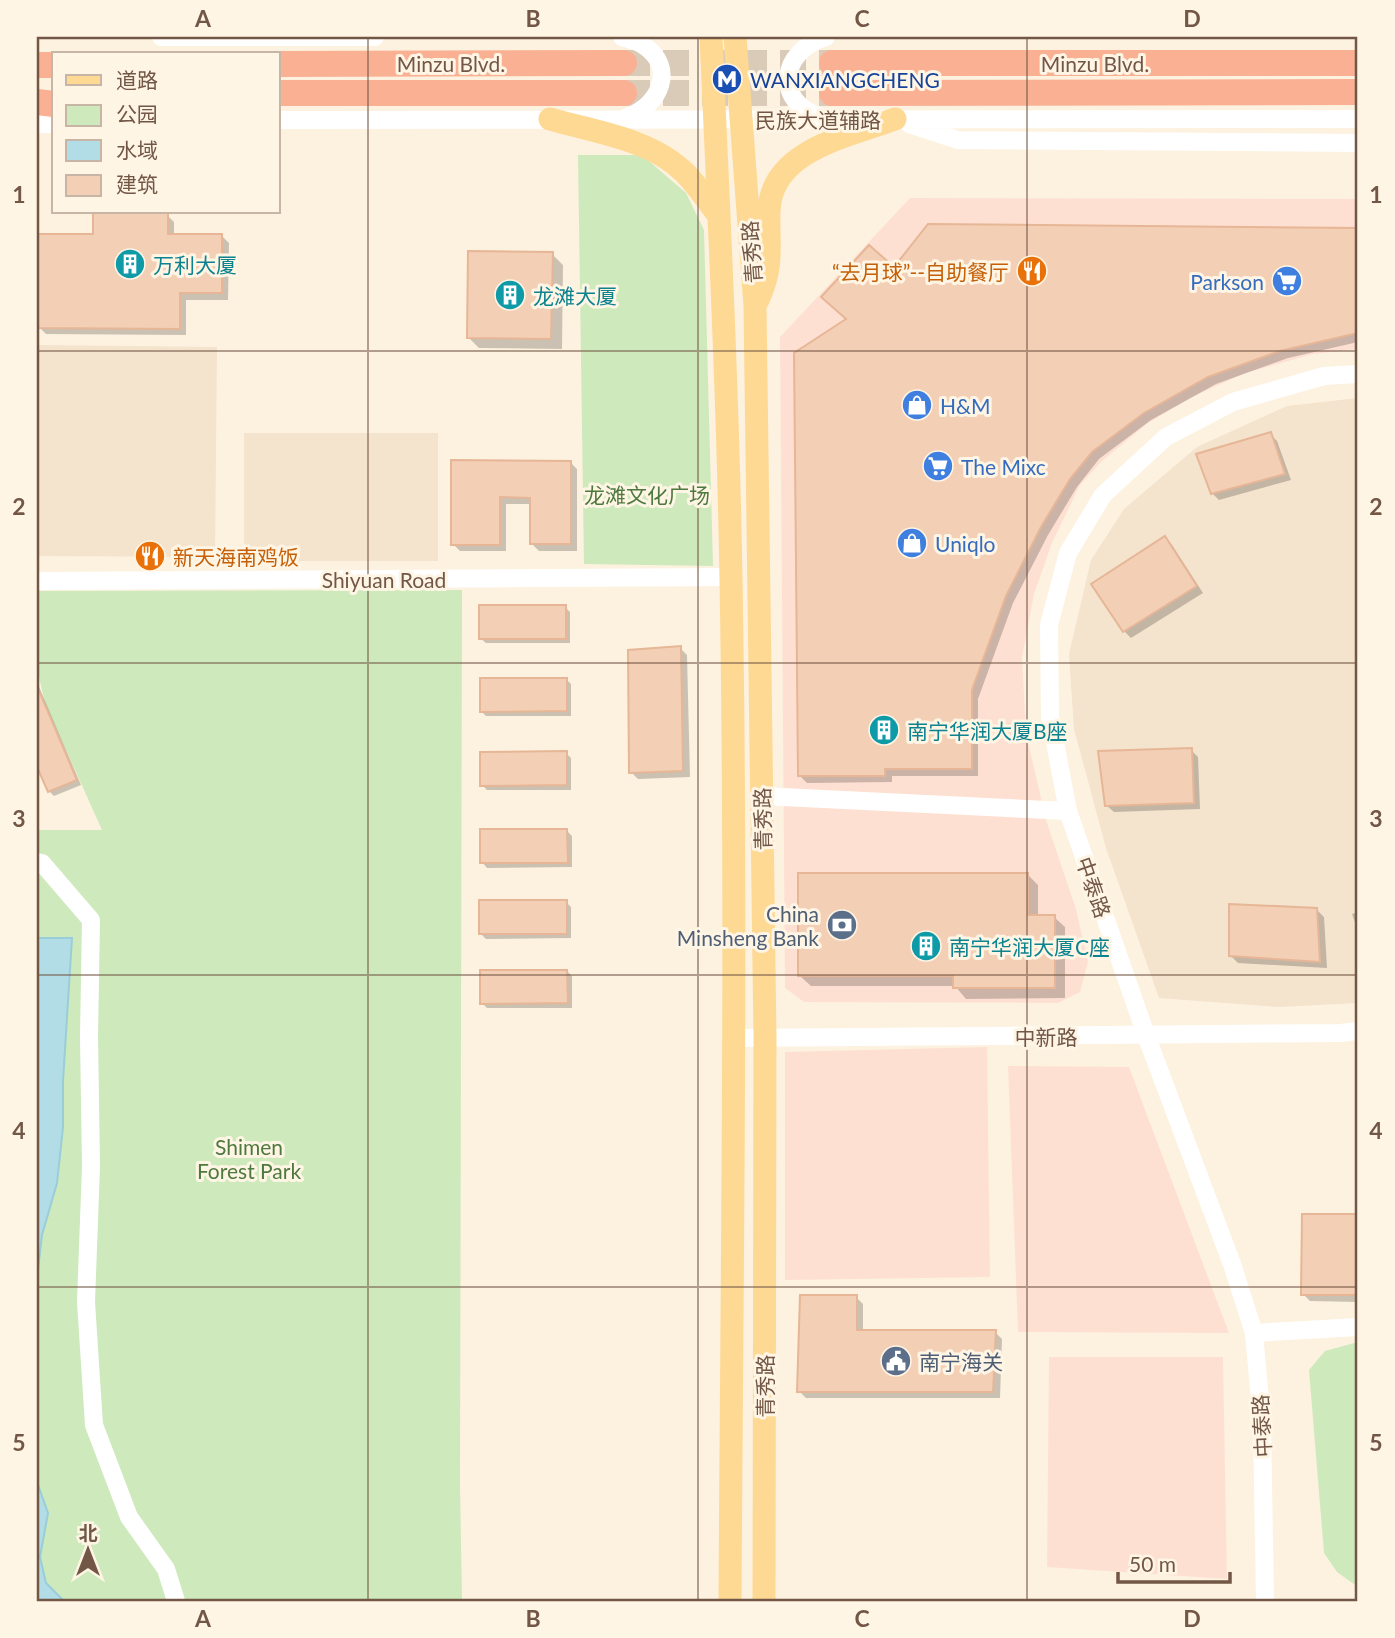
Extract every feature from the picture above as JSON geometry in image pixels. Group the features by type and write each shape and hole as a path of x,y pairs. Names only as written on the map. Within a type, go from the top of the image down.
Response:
{"highway":[{"name":"Minzu Blvd.","path":"280,64 624,63"},
{"name":"Minzu Blvd.","path":"832,63 1358,63"},
{"name":"Minzu Blvd.","path":"832,93 1358,92"},
{"name":"Minzu Blvd.","path":"280,93 624,93"}],"main road":[{"name":"青秀路","path":"711,37 731,578 734,1038 730,1601"},
{"name":"青秀路","path":"735,37 755,306 765,1038 764,1601"},
{"path":"755,306 767,280 771,257 769,209 773,190 784,172 810,151 895,119"},
{"path":"550,120 651,149 686,174 719,216"}],"street":[{"path":"161,37 375,37"},
{"path":"621,120 649,106 656,98 661,82 661,71 652,53 644,45 622,37"},
{"path":"826,37 801,49 794,56 789,73 791,93 797,103 814,115 828,119"},
{"path":"895,119 958,140 1358,143"},
{"name":"民族大道辅路","path":"280,120 1358,119"},
{"name":"中泰路","path":"1265,1601 1262,1424 1254,1333 1232,1264 1146,1035 1068,811 1050,716 1049,625 1068,553 1103,495 1166,437 1233,402 1324,376 1358,374"},
{"name":"Shiyuan Road","path":"37,580 731,578"},
{"path":"762,796 1068,811"},
{"path":"37,862 42,863 91,920 91,1166 86,1302 94,1426 129,1517 166,1569 176,1601"},
{"name":"中新路","path":"734,1038 1358,1031"},
{"path":"1254,1333 1358,1327"}],"shaded area":[{"path":"910,198 1358,199 1358,349 1313,354 1245,373 1192,397 1148,423 1101,462 1080,485 1052,543 1034,594 1022,657 1026,733 1046,820 1076,909 1088,962 1080,992 1058,1003 804,1002 785,988 780,337"},
{"path":"37,345 217,347 215,557 37,556"},
{"path":"1358,398 1358,1003 1278,1007 1159,998 1106,848 1074,729 1069,654 1091,560 1124,509 1197,447 1287,406"},
{"path":"244,433 438,433 438,561 244,561"},
{"path":"987,1047 990,1277 785,1280 785,1052"},
{"path":"1008,1066 1129,1067 1229,1333 1018,1332"},
{"path":"1049,1357 1223,1357 1227,1579 1047,1567"}],"green space":[{"name":"龙滩文化广场","path":"578,155 642,155 686,193 704,230 713,566 584,564"},
{"name":"Shimen Forest Park","path":"462,590 462,1601 37,1601 37,830 102,830 45,703 38,673 38,591"},
{"path":"1358,1342 1358,1587 1337,1572 1324,1553 1309,1370 1325,1351"}],"water":[{"path":"37,938 72,938 63,1081 63,1127 57,1183 42,1235 37,1278"},
{"path":"37,1482 48,1513 40,1557 46,1583 64,1601 37,1601"}],"building":[{"name":"万利大厦","path":"93,214 168,214 168,234 222,234 222,293 180,293 180,329 37,328 38,234 93,234"},
{"name":"The Mixc","path":"928,224 1358,228 1358,333 1280,351 1208,377 1144,413 1092,452 1070,479 1041,527 1006,596 972,690 972,769 885,769 885,776 798,776 794,353 846,319 821,297 869,245 894,267"},
{"name":"龙滩大厦","path":"468,251 553,252 551,339 467,338"},
{"path":"1271,432 1285,474 1211,494 1196,454"},
{"path":"451,460 571,461 571,544 530,544 530,498 500,497 500,545 451,545"},
{"path":"1165,536 1197,586 1123,632 1091,584"},
{"path":"479,605 566,605 566,639 479,639"},
{"path":"681,646 683,771 629,773 628,650"},
{"path":"480,678 567,678 567,711 480,712"},
{"path":"37,686 77,780 48,792 37,767"},
{"path":"1192,748 1194,803 1105,806 1098,751"},
{"path":"567,751 567,785 480,786 480,752"},
{"path":"480,829 567,829 568,863 480,863"},
{"name":"南宁华润大厦C座","path":"798,873 1028,873 1028,915 1055,915 1055,988 953,988 953,976 798,976"},
{"path":"479,900 567,900 567,934 479,934"},
{"path":"1229,904 1317,908 1320,962 1229,956"},
{"path":"480,970 567,970 568,1003 480,1004"},
{"path":"1302,1214 1358,1214 1358,1295 1301,1295"},
{"name":"南宁海关","path":"800,1295 857,1295 857,1330 996,1330 993,1392 797,1392"}],"tunnel":[{"path":"624,63 832,63"},
{"path":"624,93 832,93"}],"place":[{"name":"WANXIANGCHENG","path":"727,79"},
{"name":"万利大厦","path":"130,264"},
{"name":"“去月球”--自助餐厅","path":"1032,271"},
{"name":"Parkson","path":"1287,281"},
{"name":"龙滩大厦","path":"510,295"},
{"name":"H&M","path":"917,405"},
{"name":"The Mixc","path":"938,466"},
{"name":"Uniqlo","path":"912,543"},
{"name":"新天海南鸡饭","path":"150,556"},
{"name":"南宁华润大厦B座","path":"884,730"},
{"name":"China Minsheng Bank","path":"842,925"},
{"name":"南宁华润大厦C座","path":"926,946"},
{"name":"南宁海关","path":"896,1361"}]}
